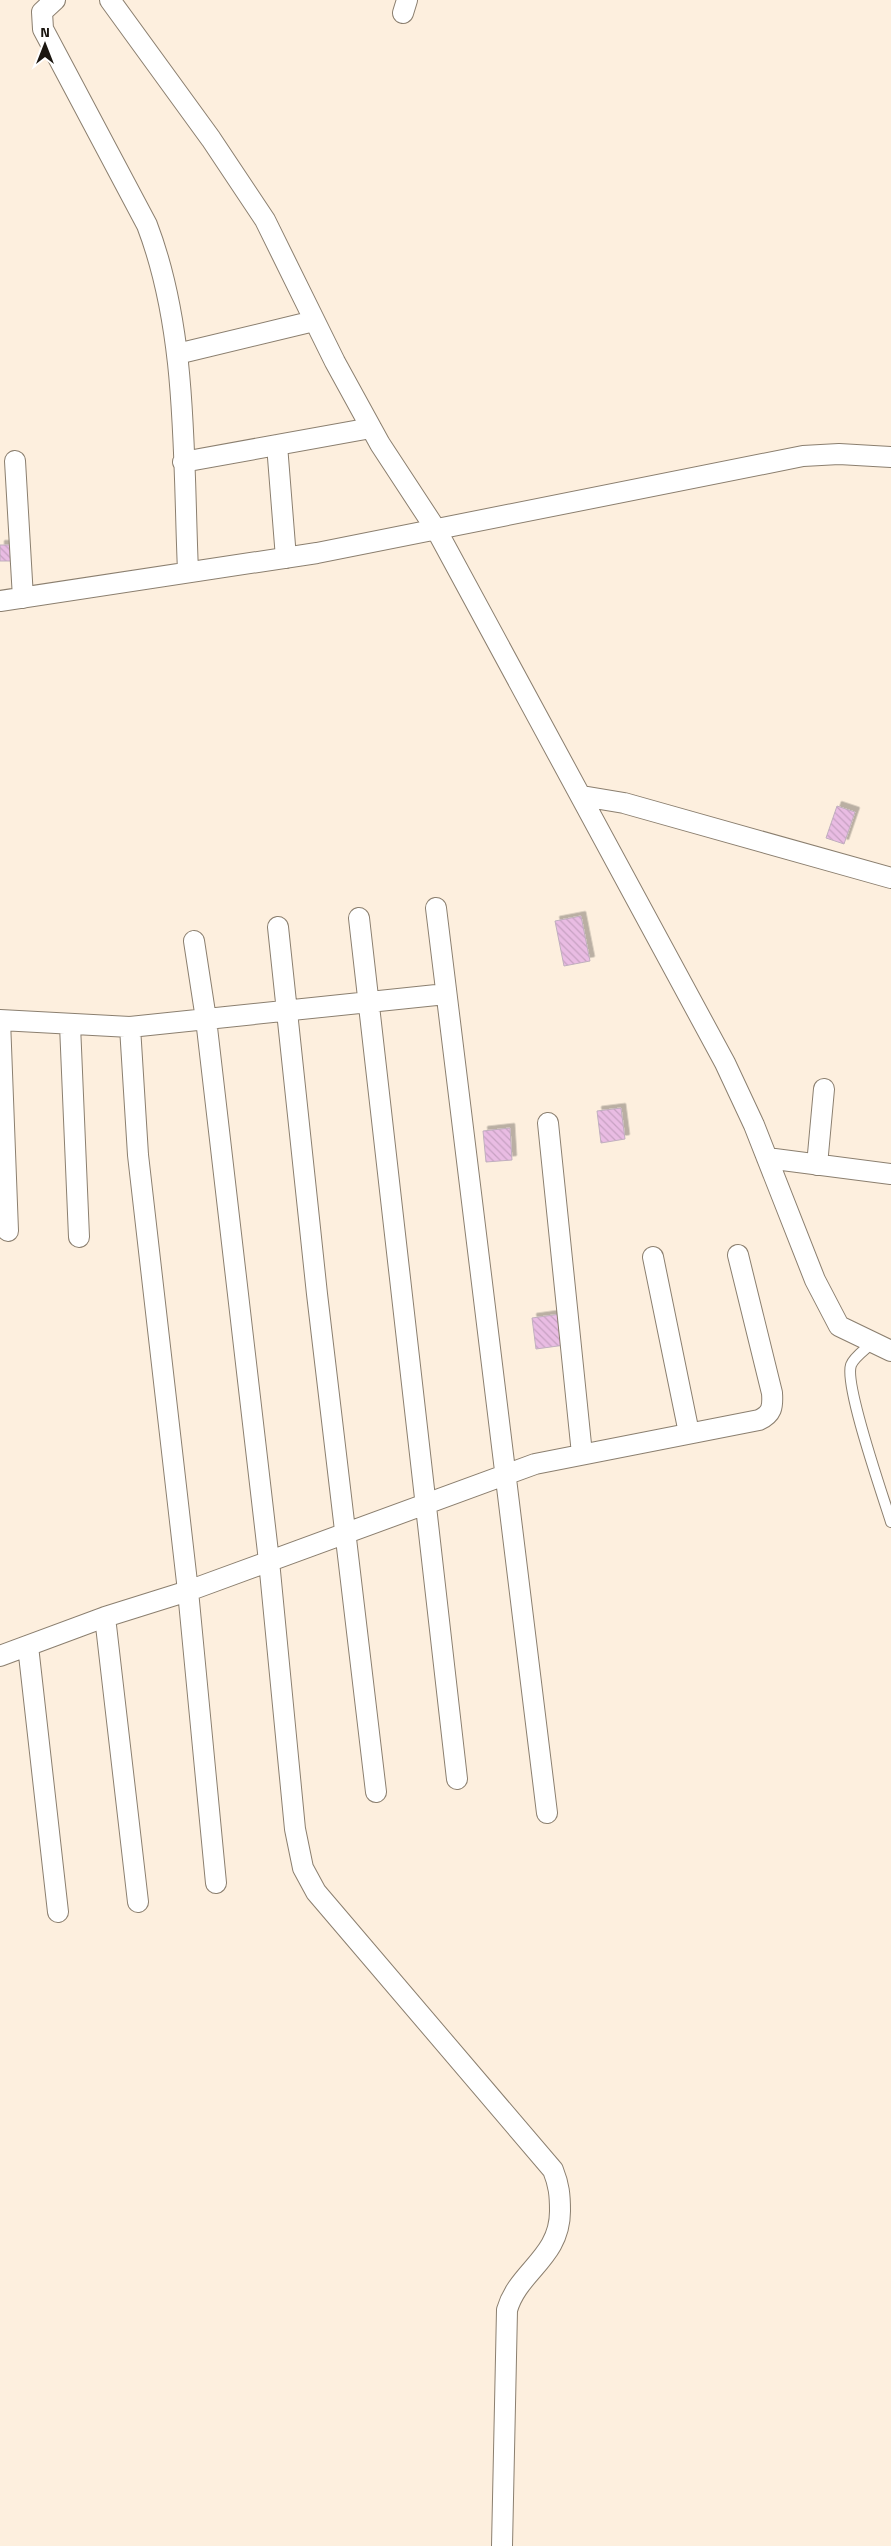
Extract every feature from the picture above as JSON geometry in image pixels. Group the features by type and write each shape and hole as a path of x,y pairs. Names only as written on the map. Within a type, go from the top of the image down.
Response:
{"street":[{"path":"55,0 42,12 43,29 146,225 158,255 165,284 177,354 188,572"},
{"path":"110,0 211,140 265,220 300,288 314,321 371,428 436,531 582,796 725,1063 767,1158 815,1280 839,1326 891,1351"},
{"path":"177,354 314,321"},
{"path":"183,462 371,428"},
{"path":"277,445 286,558"},
{"path":"0,600 286,558 436,531 803,456 839,454 891,457"},
{"path":"15,461 23,598"},
{"path":"582,796 624,803 891,878"},
{"path":"436,908 547,1813"},
{"path":"359,918 457,1779"},
{"path":"278,927 316,1294 376,1792"},
{"path":"194,941 206,1019 269,1561 295,1829 303,1868 316,1892 553,2170 560,2187 560,2223 555,2240 548,2253 511,2297 506,2310 502,2546"},
{"path":"8,1231 0,1020 130,1027 446,994"},
{"path":"70,1025 79,1238"},
{"path":"130,1027 138,1155 188,1591 216,1883"},
{"path":"817,1165 824,1089"},
{"path":"548,1123 582,1454"},
{"path":"767,1158 891,1174"},
{"path":"0,1656 105,1617 188,1591 346,1534 505,1473 535,1464 759,1420 768,1416 773,1407 772,1394 738,1255"},
{"path":"653,1257 689,1433"},
{"path":"105,1617 138,1902"},
{"path":"28,1646 58,1912"}],"lane":[{"path":"872,1343 854,1360 850,1376 855,1400 891,1522"}],"building":[{"path":"0,545 16,545 15,561 0,561"},
{"path":"837,806 855,812 844,844 826,838"},
{"path":"581,916 590,961 564,966 555,921"},
{"path":"621,1108 625,1139 601,1143 597,1111"},
{"path":"510,1128 512,1160 486,1162 483,1131"},
{"path":"561,1314 565,1345 536,1349 532,1318"}]}
